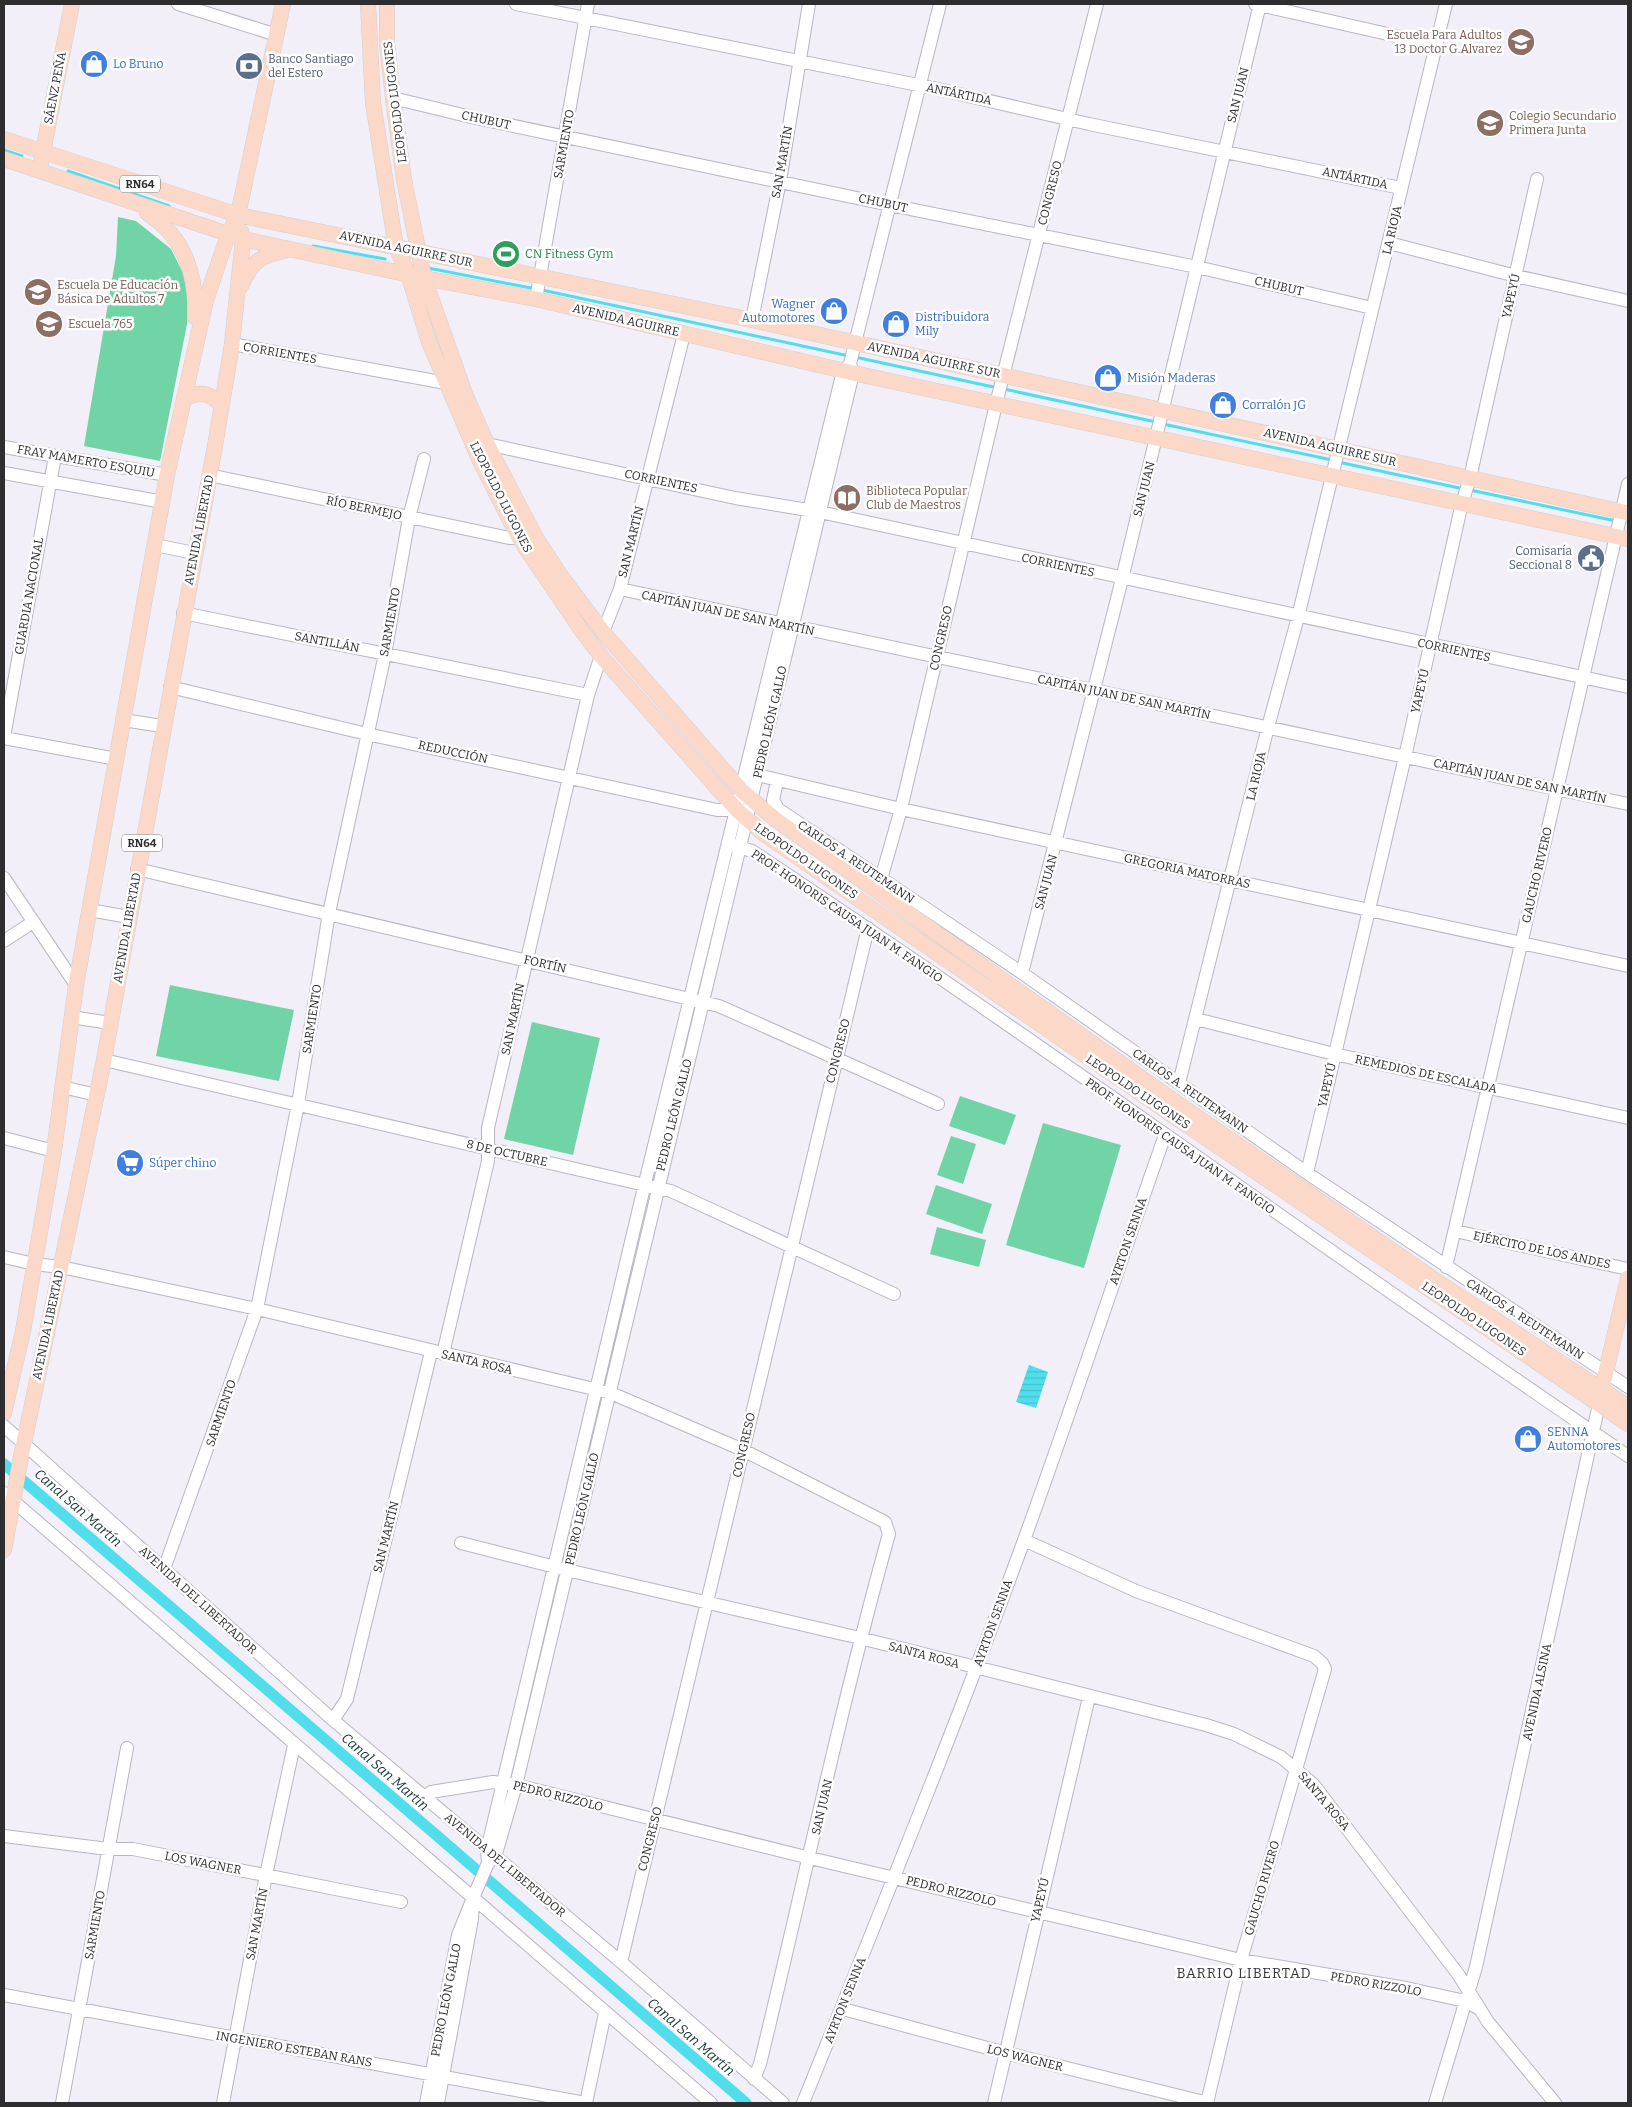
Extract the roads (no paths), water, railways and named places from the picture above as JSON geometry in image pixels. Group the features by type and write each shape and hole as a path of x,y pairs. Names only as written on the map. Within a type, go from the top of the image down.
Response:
{"main road":[{"name":"SÁENZ PEÑA","path":"39,172 72,4"},
{"name":"AVENIDA LIBERTAD","path":"4,1550 10,1494 22,1451 104,1060 162,726 232,344 236,299 235,237 238,215 283,4"},
{"name":"LEOPOLDO LUGONES","path":"368,4 373,103 396,248 408,274 429,342 480,460 519,538 601,656 742,814 764,834 1161,1108 1600,1396 1628,1407"},
{"name":"LEOPOLDO LUGONES","path":"387,4 387,43 404,180 424,278 462,385 487,444 536,536 561,576 603,632 746,795 775,819 1182,1107 1441,1284 1600,1396 1628,1424"},
{"path":"4,139 42,153"},
{"name":"RN64","path":"42,153 238,215"},
{"path":"4,162 39,172"},
{"name":"RN64","path":"39,172 235,237"},
{"path":"124,199 161,222 173,234 185,258 196,292 194,346"},
{"name":"AVENIDA AGUIRRE SUR","path":"238,215 419,252 538,288 752,320 1003,379 1333,473 1624,514"},
{"name":"AVENIDA LIBERTAD","path":"4,1413 23,1331 54,1151 76,985 168,475 194,346 206,300 235,237"},
{"name":"AVENIDA AGUIRRE SUR","path":"235,237 408,274"},
{"path":"236,299 252,265 264,256 291,249"},
{"name":"AVENIDA AGUIRRE","path":"408,274 424,278 538,288 684,334 849,369"},
{"name":"AVENIDA AGUIRRE SUR","path":"849,369 998,400 1338,453 1621,535"},
{"path":"184,400 198,393 204,393 221,404"},
{"name":"AVENIDA ALSINA","path":"1600,1396 1628,1278"}],"street":[{"path":"178,4 277,35"},
{"name":"ANTÁRTIDA","path":"516,4 799,60 1068,119 1401,188"},
{"name":"SARMIENTO","path":"538,288 588,4"},
{"name":"SAN MARTÍN","path":"752,320 780,181 809,4"},
{"name":"PEDRO LEÓN GALLO","path":"561,1569 596,1389 651,1185 697,1000 854,345 940,4"},
{"name":"CONGRESO","path":"881,879 901,809 1003,379 1096,4"},
{"path":"1258,4 1436,45"},
{"name":"SAN JUAN","path":"1022,973 1122,579 1258,4"},
{"name":"LA RIOJA","path":"1179,1083 1268,727 1298,617 1446,4"},
{"name":"CHUBUT","path":"393,98 565,137 1197,267 1372,308"},
{"name":"YAPEYÚ","path":"1307,1173 1538,179"},
{"path":"1389,244 1516,276 1628,300"},
{"name":"SAN MARTÍN","path":"603,632 620,589 684,334"},
{"name":"CORRIENTES","path":"232,344 446,383"},
{"name":"CORRIENTES","path":"487,444 735,498 815,511 1122,579 1628,687"},
{"name":"FRAY MAMERTO ESQUIU","path":"4,448 168,475"},
{"name":"GUARDIA NACIONAL","path":"4,737 55,456"},
{"name":"SARMIENTO","path":"164,1569 257,1309 298,1104 328,913 385,654 409,518 424,459"},
{"path":"4,473 163,502"},
{"name":"RÍO BERMEJO","path":"209,475 409,518 509,538 519,538"},
{"name":"GAUCHO RIVERO","path":"1446,1267 1557,789 1621,535 1628,484"},
{"path":"155,545 194,553"},
{"name":"CAPITÁN JUAN DE SAN MARTÍN","path":"620,589 937,659 1093,690 1628,804"},
{"name":"SANTILLÁN","path":"183,613 588,695"},
{"name":"SAN MARTÍN","path":"334,1720 347,1699 488,1161 488,1128 588,695 601,656"},
{"name":"REDUCCIÓN","path":"170,687 368,734 742,814"},
{"path":"123,720 162,726"},
{"path":"4,737 116,759"},
{"name":"GREGORIA MATORRAS","path":"752,774 901,809 1628,966"},
{"name":"CARLOS A. REUTEMANN","path":"777,781 773,800 778,809 1022,973 1307,1173 1628,1387"},
{"name":"PROF. HONORIS CAUSA JUAN M. FANGIO","path":"734,845 752,851 868,928 1628,1456"},
{"name":"FORTÍN","path":"137,869 526,959 730,1009 938,1104"},
{"path":"4,878 76,985"},
{"path":"89,910 129,917"},
{"path":"4,941 33,922"},
{"name":"CONGRESO","path":"621,1962 708,1603 789,1247 868,928"},
{"path":"71,1016 110,1023"},
{"name":"REMEDIOS DE ESCALADA","path":"1196,1019 1334,1054 1628,1118"},
{"name":"8 DE OCTUBRE","path":"104,1060 651,1185 682,1196 894,1294"},
{"path":"62,1087 96,1094"},
{"name":"AYRTON SENNA","path":"802,2103 843,2009 976,1669 1024,1540 1165,1136"},
{"path":"4,1138 54,1151"},
{"name":"PEDRO LEÓN GALLO","path":"438,2103 438,2075 458,1935 490,1857 510,1784 561,1569 610,1392 651,1185"},
{"name":"EJÉRCITO DE LOS ANDES","path":"1455,1231 1628,1269"},
{"name":"SANTA ROSA","path":"4,1257 34,1264 61,1267 257,1309 437,1353 610,1392 743,1450 879,1518 889,1529 889,1534"},
{"name":"AVENIDA ALSINA","path":"1434,2103 1476,1967 1600,1396"},
{"name":"AVENIDA DEL LIBERTADOR","path":"4,1426 22,1451 164,1569 490,1857 621,1962 783,2103"},
{"path":"10,1494 294,1745 474,1894 605,2014 712,2103"},
{"name":"SAN JUAN","path":"754,2079 760,2064 810,1858 860,1638 889,1534"},
{"name":"GAUCHO RIVERO","path":"1024,1540 1118,1584 1314,1656 1322,1663 1325,1669 1242,1960 1207,2103"},
{"name":"SANTA ROSA","path":"461,1543 561,1569 860,1638 1234,1734 1281,1757 1296,1768 1323,1797 1467,1996"},
{"name":"YAPEYÚ","path":"994,2103 1037,1912 1089,1697"},
{"name":"SAN MARTÍN","path":"223,2103 266,1875 294,1745"},
{"name":"SARMIENTO","path":"62,2103 127,1748"},
{"name":"PEDRO RIZZOLO","path":"424,1798 431,1792 493,1782 510,1784 810,1858 1242,1960 1406,1988 1467,1996 1480,2009 1555,2103"},
{"name":"LOS WAGNER","path":"4,1836 108,1849 133,1849 401,1902"},
{"name":"INGENIERO ESTEBAN RANS","path":"4,1995 585,2103"},
{"name":"LOS WAGNER","path":"843,2009 1006,2053 1207,2103"},
{"path":"585,2103 605,2014"},
{"name":"PEDRO LEÓN GALLO","path":"426,2103 438,2075"}],"water":[{"path":"1029,1365 1048,1372 1036,1408 1016,1402"}],"waterway":[{"path":"4,150 22,156"},
{"path":"68,171 169,206"},
{"path":"313,246 385,259"},
{"path":"428,268 536,289"},
{"path":"542,290 849,356"},
{"path":"855,357 998,388"},
{"path":"1004,389 1156,422"},
{"path":"1163,424 1332,460"},
{"path":"1338,462 1464,489"},
{"path":"1470,490 1616,521"},
{"name":"Canal San Martín","path":"4,1464 746,2103"}],"place":[{"name":"Escuela Para Adultos 13 Doctor G.Alvarez","path":"1521,42"},
{"name":"Lo Bruno","path":"94,64"},
{"name":"Banco Santiago del Estero","path":"249,66"},
{"name":"Colegio Secundario Primera Junta","path":"1490,123"},
{"name":"CN Fitness Gym","path":"506,254"},
{"name":"Escuela De Educación Básica De Adultos 7","path":"38,292"},
{"name":"Wagner Automotores","path":"834,311"},
{"name":"Escuela 765","path":"49,324"},
{"name":"Distribuidora Mily","path":"896,324"},
{"name":"Misión Maderas","path":"1108,378"},
{"name":"Corralón JG","path":"1223,405"},
{"name":"Biblioteca Popular Club de Maestros","path":"847,498"},
{"name":"Comisaría Seccional 8","path":"1591,558"},
{"name":"Súper chino","path":"130,1163"},
{"name":"SENNA Automotores","path":"1528,1439"}],"district":[{"name":"BARRIO LIBERTAD","path":"1244,1973"}]}
